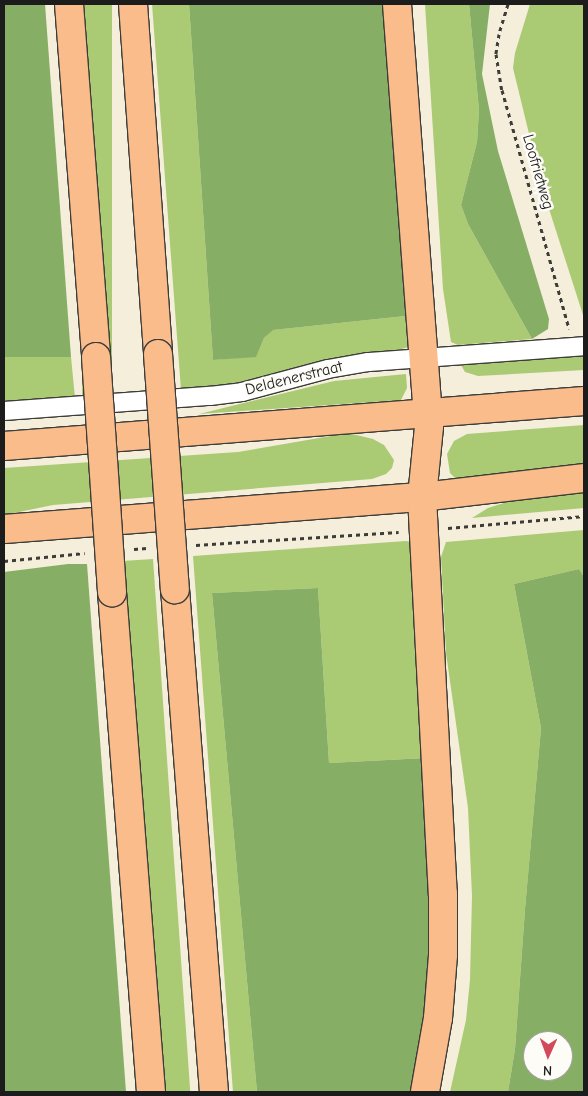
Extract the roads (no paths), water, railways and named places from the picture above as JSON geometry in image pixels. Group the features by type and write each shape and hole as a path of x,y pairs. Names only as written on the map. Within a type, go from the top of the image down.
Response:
{"main road":[{"path":"69,4 151,1092"},
{"path":"132,4 214,1092"},
{"path":"397,4 428,414 422,497 442,884 443,955 438,1018 425,1092"},
{"path":"4,446 584,401"},
{"path":"4,529 422,497 584,478"}],"street":[{"name":"Deldenerstraat","path":"4,411 210,396 269,386 328,368 368,362 578,346"}]}
